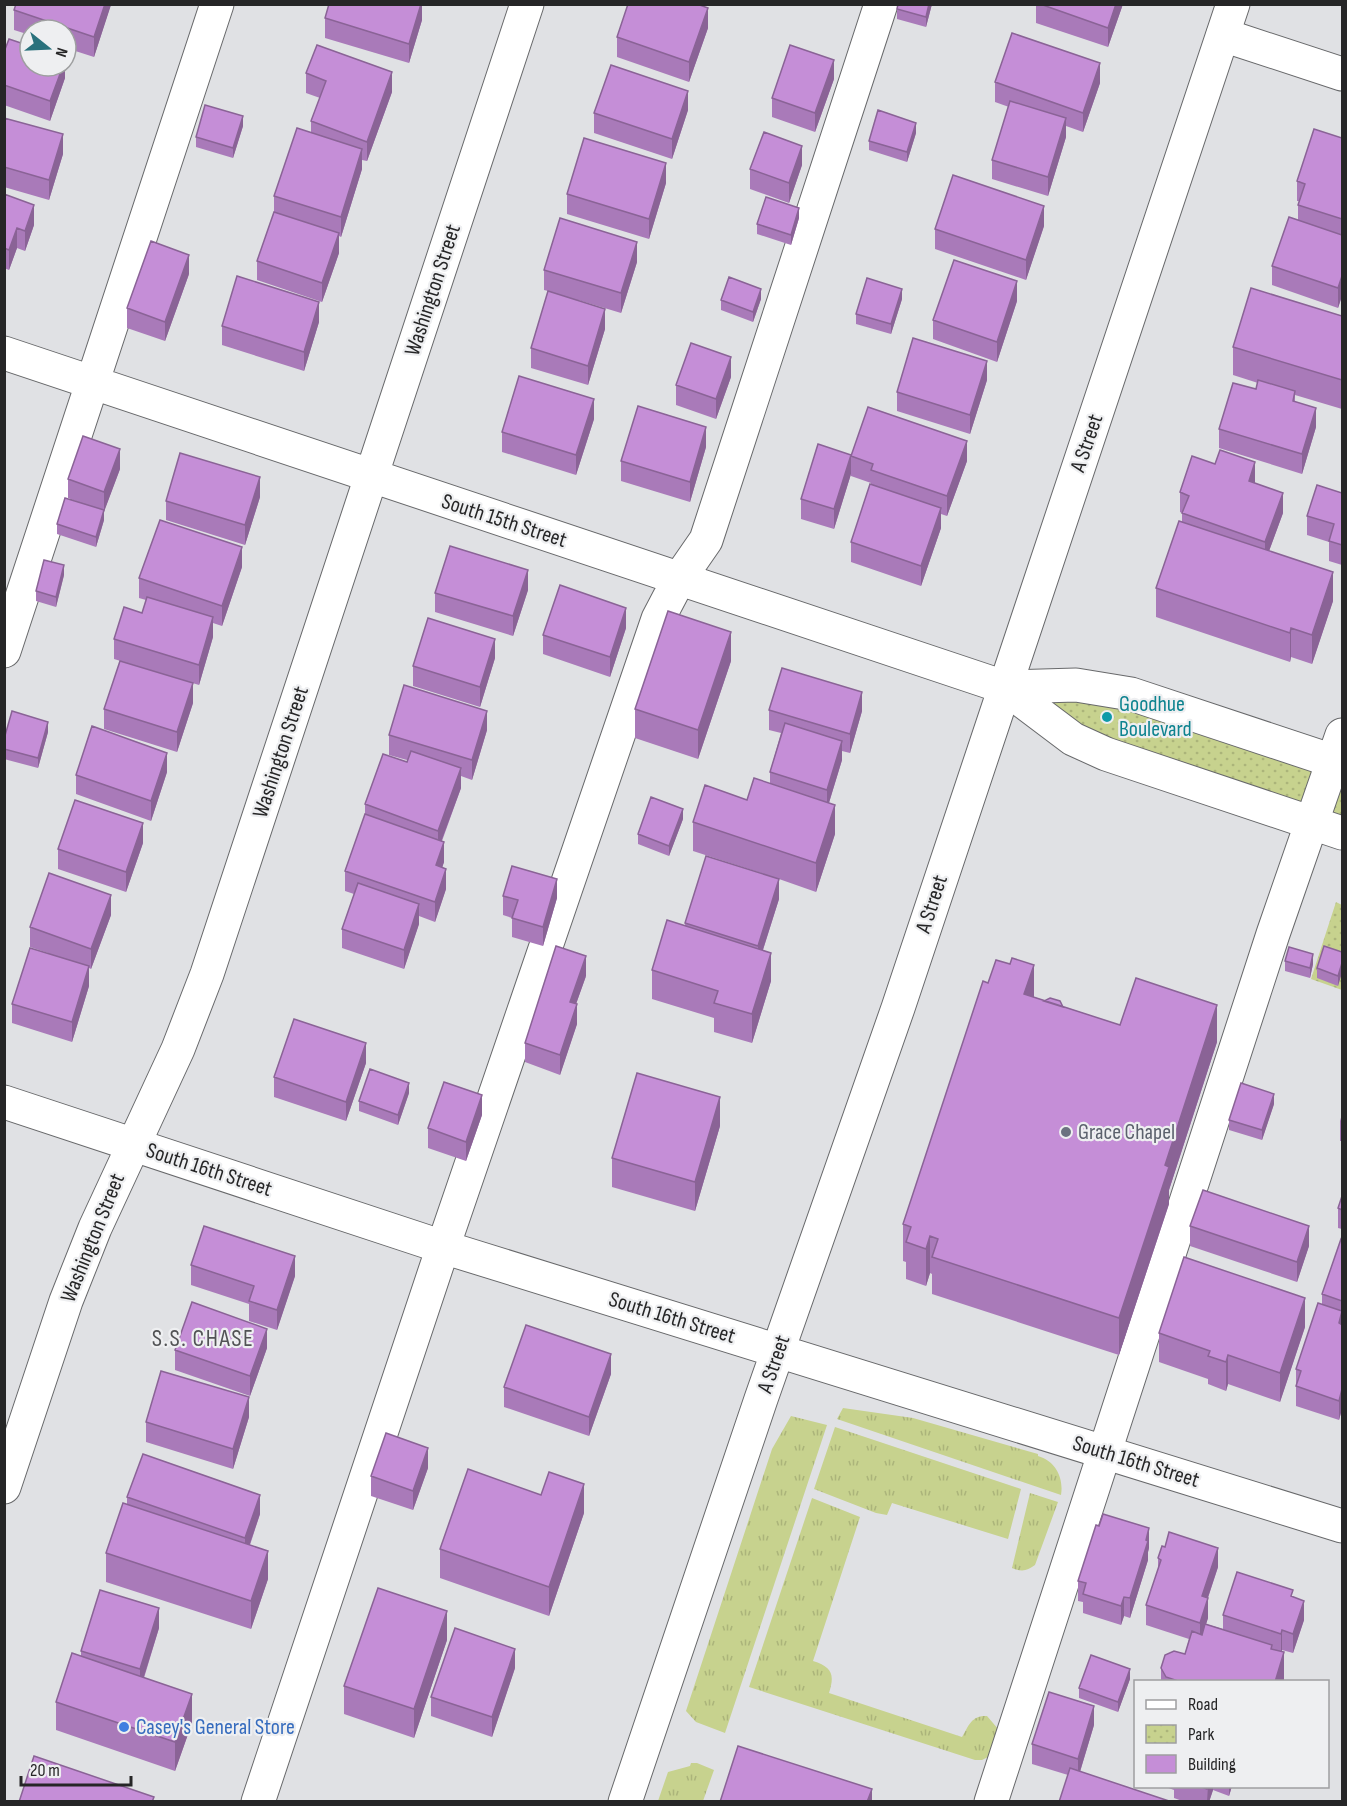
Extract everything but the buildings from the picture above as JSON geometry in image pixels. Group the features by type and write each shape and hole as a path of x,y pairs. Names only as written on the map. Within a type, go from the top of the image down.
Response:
{"street":[{"path":"4,651 217,4"},
{"name":"Washington Street","path":"4,1487 66,1301 94,1228 178,1049 207,974 527,4"},
{"path":"258,1802 443,1247 658,619 679,579 706,540 881,4"},
{"path":"1228,20 1342,74"},
{"name":"A Street","path":"624,1802 898,1008 1228,20"},
{"name":"South 15th Street","path":"4,353 1004,687"},
{"path":"990,1802 1273,934 1328,828 1340,754 1131,694 1076,685 1004,687"},
{"path":"1004,687 1073,740 1106,754 1328,828"},
{"name":"South 16th Street","path":"4,1102 443,1247 1342,1527"}],"green space":[{"path":"1056,685 1342,764 1342,833 1106,754 1004,687"},
{"path":"1336,902 1342,905 1342,990 1311,979"},
{"path":"843,1408 913,1418 1038,1454 1054,1466 1060,1476 1061,1495 837,1419"},
{"path":"791,1416 827,1425 725,1733 696,1722 686,1711 772,1449"},
{"path":"835,1427 1021,1489 1008,1539 892,1503 887,1515 876,1513 814,1489"},
{"path":"1030,1493 1058,1502 1035,1565 1027,1570 1019,1570 1012,1568"},
{"path":"812,1498 860,1517 813,1661 828,1669 832,1676 829,1693 962,1737 974,1719 987,1716 999,1730 988,1757 975,1760 749,1687"},
{"path":"691,1763 714,1770 703,1801 658,1801 668,1772 690,1766"}],"place":[{"name":"Goodhue Boulevard","path":"1107,717"},
{"name":"Grace Chapel","path":"1066,1132"},
{"name":"Casey's General Store","path":"124,1727"}],"district":[{"name":"S.S. CHASE","path":"203,1338"}]}
